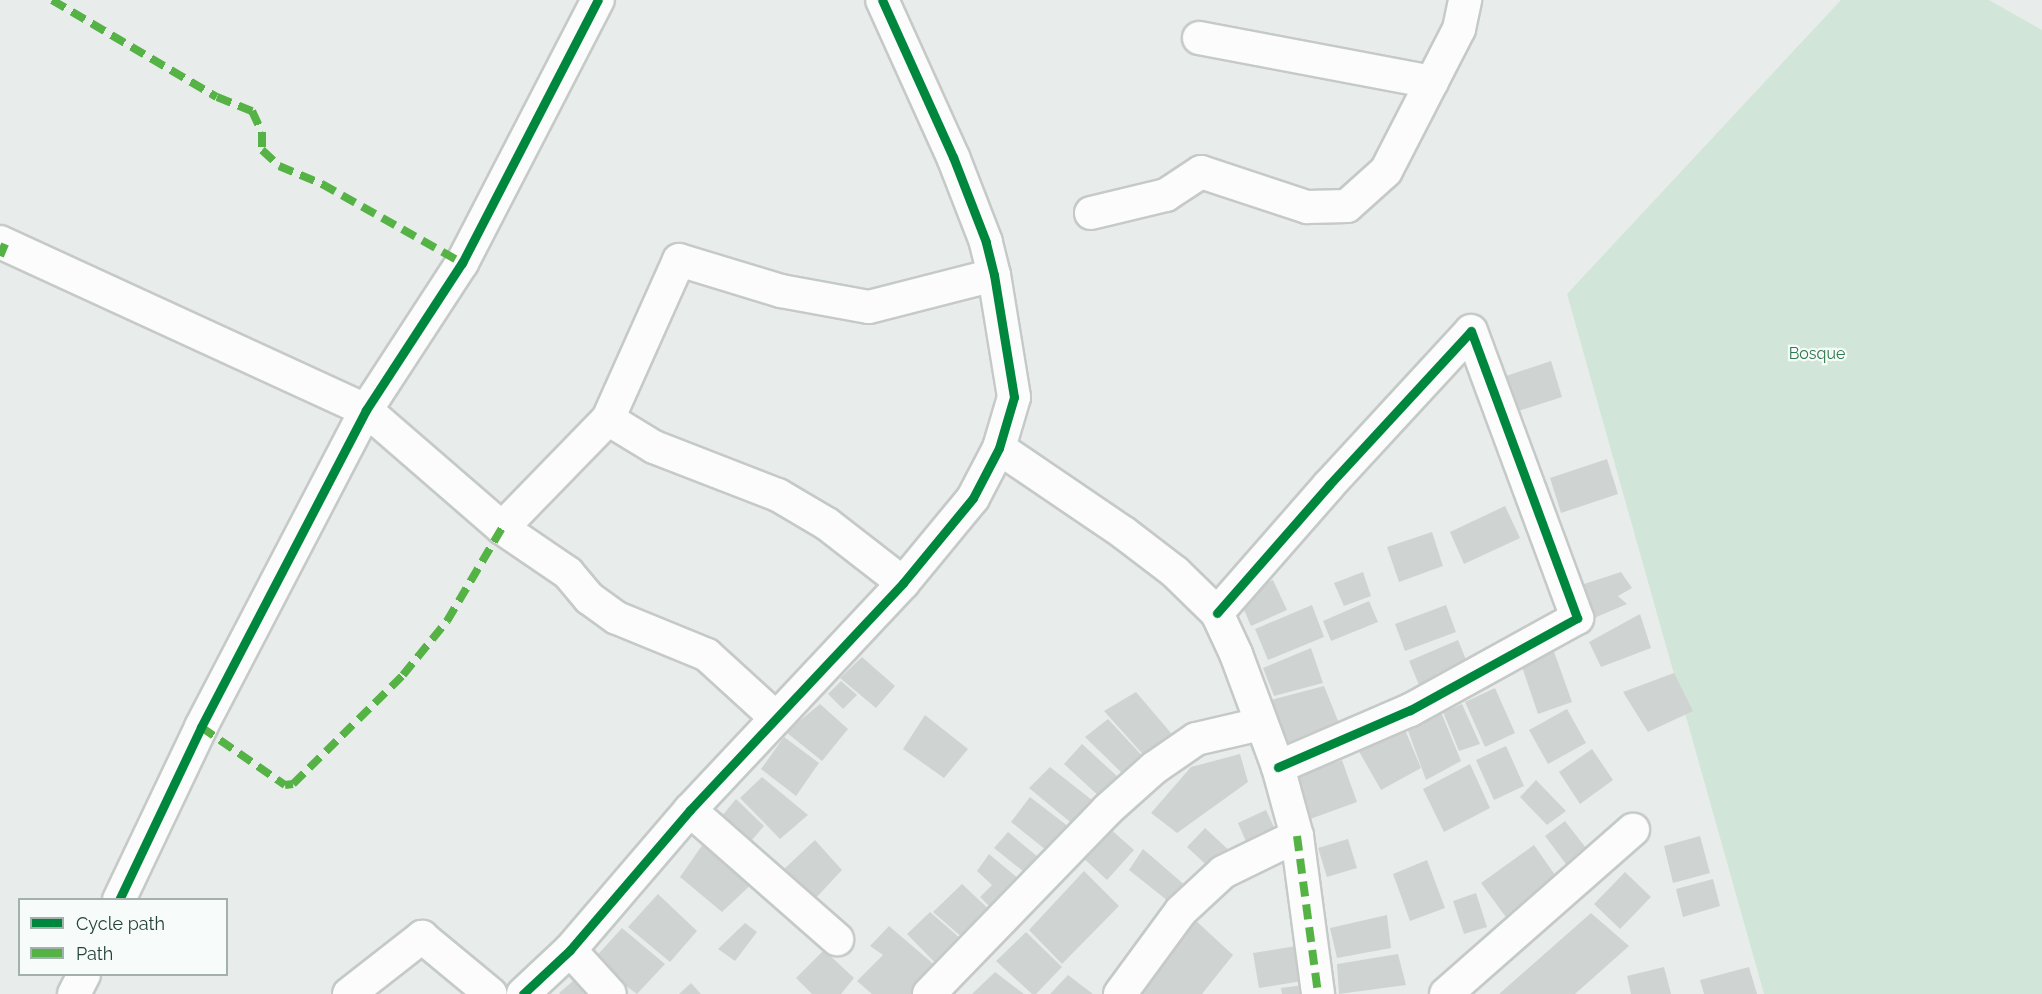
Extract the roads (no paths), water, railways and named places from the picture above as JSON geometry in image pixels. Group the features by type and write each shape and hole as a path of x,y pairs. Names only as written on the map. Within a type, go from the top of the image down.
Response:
{"street":[{"path":"120,898 201,727 366,410 462,264 598,0"},
{"path":"523,994 570,950 690,810 903,583 972,498 999,448 1014,397 994,275 986,242 953,157 882,0"},
{"path":"1091,213 1166,195 1201,172 1306,207 1347,206 1386,171 1459,29 1465,0"},
{"path":"1199,38 1432,82"},
{"path":"0,242 366,410 502,528 568,573 589,598 617,618 707,655 775,717"},
{"path":"502,528 608,419 679,260 781,291 868,307 994,275"},
{"path":"1217,613 1329,485 1471,331 1577,618 1410,710 1278,767"},
{"path":"608,419 654,447 778,495 827,524 903,583"},
{"path":"999,448 1124,533 1174,572 1217,613 1236,654 1278,767 1297,836 1318,994"},
{"path":"929,994 1107,810 1154,768 1196,739 1261,724"},
{"path":"690,810 837,939"},
{"path":"1446,994 1633,830"},
{"path":"1120,994 1181,910 1223,872 1297,836"},
{"path":"349,994 422,937 491,994"},
{"path":"570,950 610,994"},
{"path":"74,994 83,976"}],"park label":[{"name":"Bosque","path":"1817,354"}]}
